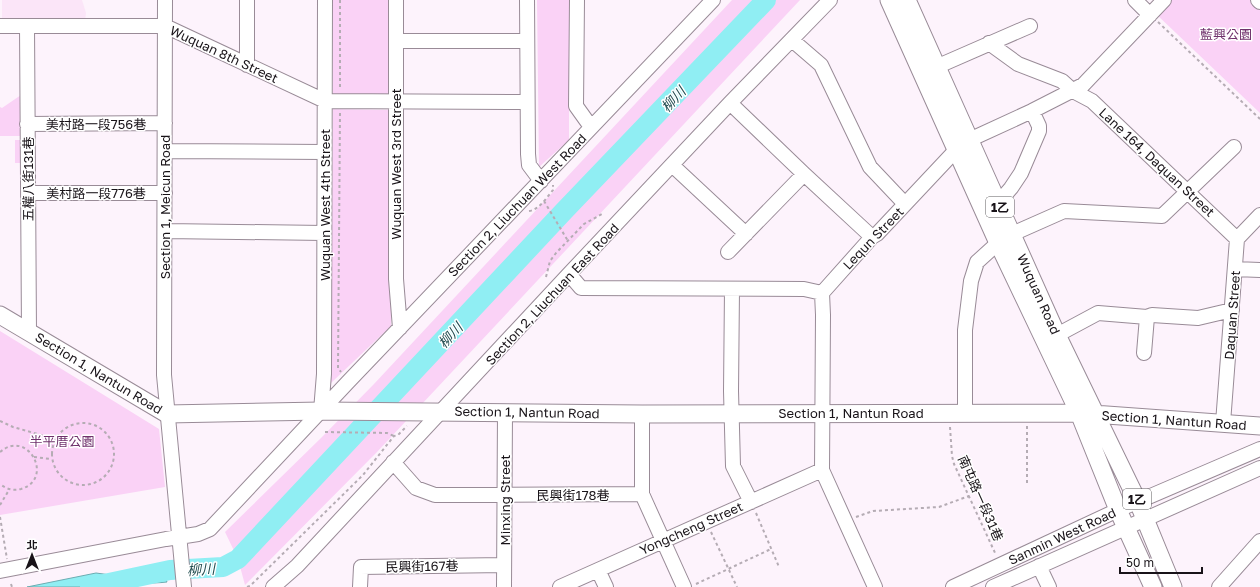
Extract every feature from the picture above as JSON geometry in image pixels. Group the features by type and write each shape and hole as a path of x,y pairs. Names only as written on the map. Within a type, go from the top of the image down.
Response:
{"main road":[{"name":"Wuquan Road","path":"889,0 963,145 998,203 1012,234 1057,335 1087,414 1118,510 1153,587"},
{"name":"Wuquan Road","path":"910,1 936,67 998,243 1087,414 1138,502 1173,587"},
{"name":"Section 1, Nantun Road","path":"0,315 167,414 321,411 642,414 957,412 1087,414 1260,426"}],"street":[{"name":"Section 1, Meicun Road","path":"165,0 164,375 184,587"},
{"path":"247,0 247,65"},
{"name":"Wuquan West 4th Street","path":"321,411 324,374 325,0"},
{"name":"Wuquan West 3rd Street","path":"396,0 396,279 400,328"},
{"path":"527,0 528,165 547,183"},
{"path":"577,0 576,106 592,127"},
{"name":"Section 2, Liuchuan West Road","path":"4,571 179,536 198,534 210,529 400,328 547,183 550,169 713,0"},
{"name":"Section 2, Liuchuan East Road","path":"273,587 297,566 730,103 830,0"},
{"path":"1135,0 1150,14"},
{"name":"Lequn Street","path":"822,293 872,237 877,234 963,145 1083,85 1164,0"},
{"name":"Wuquan 8th Street","path":"0,26 164,26 325,101 527,102"},
{"name":"五權八街131巷","path":"27,26 29,332"},
{"path":"936,67 1030,26"},
{"path":"396,41 527,40"},
{"path":"792,40 821,65 870,167 905,204"},
{"name":"Lane 164, Daquan Street","path":"989,43 1018,64 1062,82 1073,91 1092,101 1237,239"},
{"path":"730,103 872,237"},
{"path":"998,203 1021,173 1040,131 1040,126 1032,111"},
{"name":"美村路一段756巷","path":"27,124 165,123"},
{"path":"1012,234 1064,211 1162,216 1234,147"},
{"path":"165,151 324,152"},
{"path":"672,165 746,234"},
{"path":"728,252 804,174"},
{"name":"美村路一段776巷","path":"28,193 165,193"},
{"path":"1237,239 1260,215"},
{"path":"165,231 324,233"},
{"name":"Daquan Street","path":"1223,423 1237,239"},
{"path":"957,412 971,281 976,262 998,243"},
{"path":"1235,268 1260,270"},
{"path":"569,274 582,288 804,290 822,293 822,470 875,587"},
{"path":"732,289 733,466 751,502"},
{"path":"1057,335 1098,314 1198,318 1232,310"},
{"path":"1144,353 1147,317"},
{"name":"Minxing Street","path":"504,587 505,412"},
{"path":"642,414 642,494 663,541 690,586"},
{"name":"Sanmin West Road","path":"953,587 1118,510 1260,449"},
{"name":"民興街178巷","path":"393,462 416,488 435,494 642,494"},
{"name":"Sanmin West Road","path":"993,587 1144,518 1260,468"},
{"name":"Yongcheng Street","path":"560,587 822,470"},
{"path":"1219,587 1260,541"},
{"name":"民興街167巷","path":"360,587 360,567 504,565"},
{"path":"1039,566 1049,587"},
{"path":"598,570 606,587"}],"path":[{"path":"340,0 340,80"},
{"path":"1150,14 1260,119"},
{"path":"338,368 340,113"},
{"path":"527,211 534,210 553,190 547,183"},
{"path":"544,201 568,241"},
{"path":"546,277 550,261 556,252 584,224 602,214"},
{"name":"南屯路一段31巷","path":"957,412 952,456 954,464 1000,565"},
{"path":"1027,413 1028,485"},
{"path":"0,422 55,439"},
{"path":"89,423 106,432 115,450 111,469 97,483 78,486 60,476 51,459 55,439 69,425 89,423"},
{"path":"247,587 250,586 363,475 394,436 387,433 325,432"},
{"path":"0,452 8,447 18,446 27,450 34,457 37,470 35,476 24,488 14,490 0,484"},
{"path":"34,457 51,459"},
{"path":"0,505 9,490"},
{"path":"845,521 873,511 939,506 969,496"},
{"path":"751,502 779,568"},
{"path":"0,517 4,571"},
{"path":"706,521 737,587"},
{"path":"690,586 771,548"}],"shaded area":[{"path":"2,0 82,0 86,13 85,21 2,21"}],"green space":[{"path":"333,0 390,0 392,97 333,97"},
{"path":"537,0 569,0 569,140 539,167"},
{"path":"732,0 800,0 377,452 245,585 238,559 225,532 374,384"},
{"name":"藍興公園","path":"1168,0 1253,0 1260,6 1260,113 1155,13"},
{"path":"21,95 21,136 0,136 0,107 2,108"},
{"path":"333,109 392,110 391,326 331,383"},
{"path":"15,140 21,140 21,163 15,163"},
{"name":"半平厝公園","path":"0,331 159,429 165,487 0,515"}],"water":[{"path":"161,567 167,582 125,583 115,587 27,587 96,573 118,576"}],"waterway":[{"name":"柳川","path":"90,587 170,570 223,567 238,559 564,211 766,0"}]}
